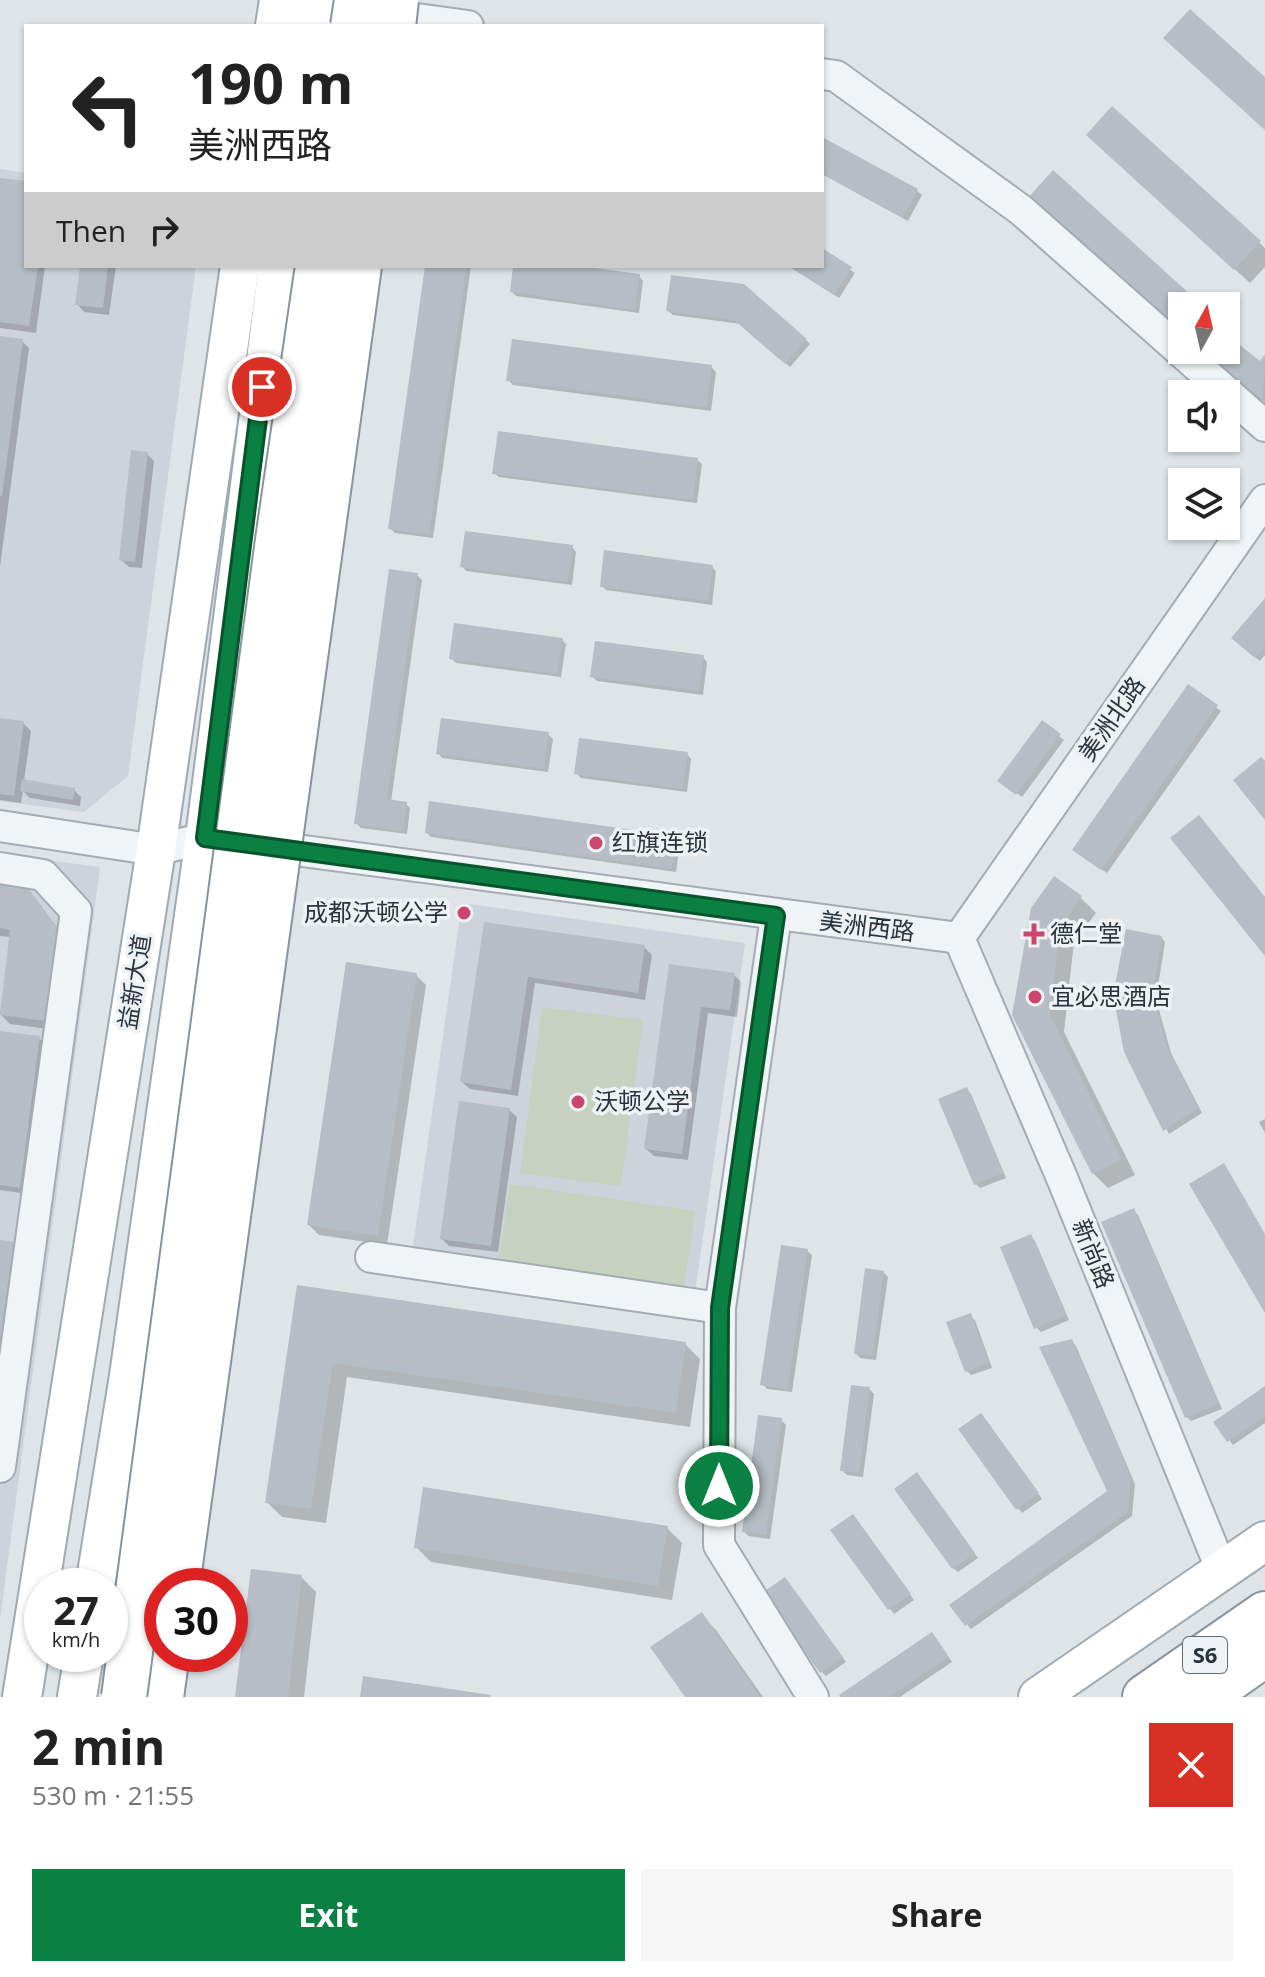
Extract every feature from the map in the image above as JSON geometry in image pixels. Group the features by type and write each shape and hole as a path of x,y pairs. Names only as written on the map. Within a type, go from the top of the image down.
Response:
{"highway":[{"path":"353,24 357,0"},
{"path":"393,24 396,0"},
{"path":"124,1697 278,540 318,268"},
{"path":"179,1568 359,268"},
{"path":"1193,1684 1265,1605"},
{"name":"S6","path":"1193,1684 1265,1614"},
{"name":"S6","path":"1145,1697 1193,1684 1265,1654"},
{"path":"161,1697 164,1672"}],"main road":[{"path":"278,24 305,8"},
{"name":"益新大道","path":"22,1697 156,850 240,268"},
{"name":"益新大道","path":"98,1568 129,1376 205,838 278,268"},
{"path":"1038,1697 1265,1541"},
{"path":"77,1697 81,1672"}],"street":[{"path":"305,8 450,24"},
{"path":"824,74 836,76 1021,210 1265,426"},
{"name":"美洲北路","path":"959,938 1265,500"},
{"path":"0,826 156,850"},
{"name":"美洲西路","path":"156,850 205,838 959,938"},
{"path":"0,868 43,875 76,911 0,1467"},
{"path":"776,916 720,1308 719,1545 813,1697"},
{"name":"新尚路","path":"959,938 1062,1178 1222,1571"},
{"path":"371,1257 720,1308"}],"shaded area":[{"path":"0,169 24,173 24,268 196,268 128,776 84,812 0,801"},
{"path":"0,854 100,867 0,1620"},
{"name":"沃顿公学","path":"462,903 745,943 694,1300 411,1260"}],"green space":[{"path":"542,1007 643,1020 621,1186 520,1173"},
{"path":"510,1184 695,1211 683,1292 498,1265"}],"building":[{"path":"1190,9 1265,77 1265,130 1163,38"},
{"path":"1112,106 1261,241 1234,270 1086,135"},
{"path":"824,138 918,189 903,218 824,175"},
{"path":"1053,170 1188,292 1168,292 1168,328 1027,199"},
{"path":"0,178 24,181 24,268 38,268 29,326 0,322"},
{"path":"824,249 852,267 834,295 791,268 824,268"},
{"path":"80,268 108,268 103,308 75,305"},
{"path":"425,268 467,268 429,535 388,529"},
{"path":"513,268 595,268 640,274 635,310 510,292"},
{"path":"671,275 744,284 807,339 785,364 734,320 666,311"},
{"path":"0,336 23,339 2,496 0,496"},
{"path":"512,339 712,365 707,407 506,381"},
{"path":"1240,345 1260,361 1265,354 1263,400 1216,364 1240,364"},
{"path":"498,431 698,458 693,500 492,474"},
{"path":"131,450 148,452 135,562 119,560"},
{"path":"465,531 573,545 568,582 460,567"},
{"path":"604,550 713,565 708,601 600,587"},
{"path":"389,569 418,573 387,799 407,802 403,831 354,824"},
{"path":"1265,598 1265,646 1255,658 1231,638"},
{"path":"454,623 563,638 557,674 449,659"},
{"path":"595,641 704,655 699,691 590,677"},
{"path":"1188,684 1218,705 1101,870 1072,850"},
{"path":"0,718 24,721 14,796 0,794"},
{"path":"441,718 549,732 544,769 436,754"},
{"path":"1042,720 1061,734 1016,795 997,781"},
{"path":"579,738 688,752 683,789 574,774"},
{"path":"1261,757 1265,761 1265,820 1233,780"},
{"path":"22,779 75,788 73,800 20,791"},
{"path":"429,801 676,836 672,869 425,833"},
{"path":"1199,815 1265,897 1265,956 1170,838"},
{"path":"1054,876 1082,896 1060,927 1050,1015 1122,1160 1092,1174 1012,1015 1031,908"},
{"path":"0,884 28,888 59,930 46,1021 0,1015 10,930 0,928"},
{"path":"484,922 645,945 638,993 528,977 511,1090 460,1082"},
{"path":"1126,929 1162,936 1153,994 1167,1047 1198,1108 1163,1131 1124,1052 1113,995"},
{"path":"346,962 417,973 378,1236 307,1225"},
{"path":"669,964 735,973 730,1010 701,1007 682,1154 644,1149"},
{"path":"0,1031 40,1036 20,1188 0,1185"},
{"path":"967,1087 1003,1173 974,1185 938,1099"},
{"path":"459,1101 510,1108 491,1246 440,1239"},
{"path":"1224,1163 1265,1234 1265,1313 1189,1184"},
{"path":"1134,1208 1219,1404 1185,1418 1101,1222"},
{"path":"1031,1234 1066,1315 1034,1329 1000,1247"},
{"path":"0,1240 15,1242 2,1337 0,1337"},
{"path":"781,1245 808,1249 788,1389 760,1385"},
{"path":"865,1268 884,1271 873,1356 854,1354"},
{"path":"297,1285 686,1342 676,1413 333,1363 311,1509 265,1503"},
{"path":"971,1313 989,1363 965,1372 946,1322"},
{"path":"1072,1339 1131,1478 1128,1512 965,1626 949,1605 1107,1491 1039,1347"},
{"path":"851,1385 870,1387 859,1473 840,1471"},
{"path":"1265,1386 1265,1416 1227,1442 1213,1422"},
{"path":"981,1413 1039,1493 1016,1510 958,1429"},
{"path":"758,1415 782,1418 766,1535 742,1532"},
{"path":"917,1472 975,1553 952,1569 894,1489"},
{"path":"423,1487 668,1526 658,1586 414,1548"},
{"path":"853,1514 911,1594 888,1610 830,1530"},
{"path":"251,1569 302,1575 288,1697 235,1697 238,1672 248,1672"},
{"path":"785,1577 843,1657 820,1673 762,1593"},
{"path":"702,1612 760,1697 685,1697 650,1647"},
{"path":"932,1632 949,1657 889,1697 839,1695"},
{"path":"363,1676 491,1695 360,1697"}],"place":[{"name":"红旗连锁","path":"596,843"},
{"name":"成都沃顿公学","path":"464,913"},
{"name":"德仁堂","path":"1034,934"},
{"name":"宜必思酒店","path":"1035,997"},
{"name":"沃顿公学","path":"578,1102"}],"route":[{"path":"262,387 205,838 776,916 720,1308 719,1486"}]}
